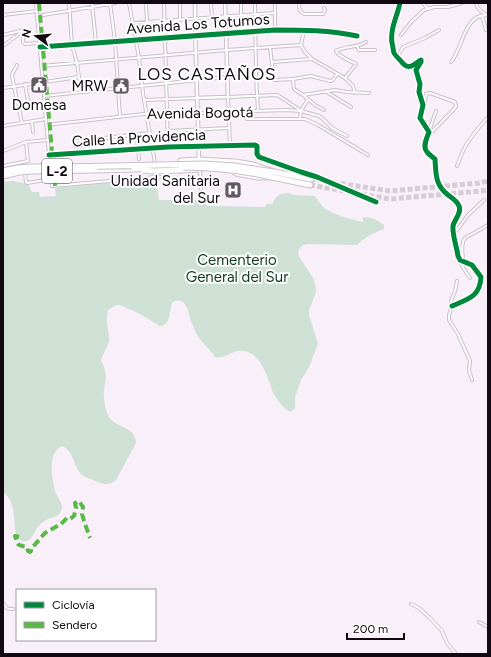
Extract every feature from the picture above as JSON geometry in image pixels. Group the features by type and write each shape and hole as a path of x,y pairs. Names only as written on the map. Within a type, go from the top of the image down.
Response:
{"highway":[{"path":"142,165 160,162 199,160 229,162 253,165 273,175"},
{"name":"L-2","path":"3,176 31,167 221,164 240,166 310,185"},
{"name":"L-2","path":"3,171 198,167 273,175"},
{"path":"134,169 200,169 228,171 257,177 273,175"},
{"name":"L-2","path":"283,177 311,179"}],"street":[{"path":"36,3 52,186 157,176 201,180"},
{"path":"69,3 72,45 77,63 81,92"},
{"path":"92,3 96,43"},
{"path":"111,3 120,116"},
{"path":"37,16 70,12 116,3"},
{"path":"130,3 157,176"},
{"path":"146,3 147,22"},
{"path":"164,3 168,147"},
{"path":"180,3 180,19"},
{"path":"195,3 195,54 201,192"},
{"path":"212,3 212,17"},
{"path":"226,3 230,146"},
{"path":"241,3 241,15"},
{"path":"255,3 255,48 258,112"},
{"path":"275,3 275,30"},
{"path":"300,3 300,11 304,14 323,14 325,10 324,8"},
{"path":"400,3 392,29 391,36 393,50 403,64 409,67 421,60 416,72 420,84 419,92 423,104"},
{"path":"424,3 428,9"},
{"path":"401,35 418,14 424,10 434,7 448,7 462,3"},
{"path":"476,3 481,12 487,15"},
{"path":"3,15 37,11"},
{"path":"132,23 275,13"},
{"path":"450,62 456,56 469,26 479,16 487,15"},
{"path":"482,16 486,30"},
{"path":"24,30 23,42 25,44 39,43"},
{"path":"3,35 24,30"},
{"path":"3,46 24,30"},
{"name":"Avenida Los Totumos","path":"40,47 275,30 304,30 342,33 357,36"},
{"path":"304,30 301,45 305,52 312,59 345,78 353,86 355,93"},
{"path":"397,57 403,47 425,38 439,30"},
{"path":"345,78 356,64 336,51 357,46 366,42"},
{"path":"41,66 301,45"},
{"path":"357,46 359,50 375,50"},
{"path":"270,47 274,80 311,76 330,81 333,80 338,74"},
{"path":"272,62 312,59"},
{"path":"17,65 12,75 22,123"},
{"path":"44,96 227,77 256,76"},
{"path":"3,88 79,77"},
{"path":"293,79 294,89 324,110"},
{"path":"25,84 28,101"},
{"path":"303,95 335,90 355,93 369,93"},
{"path":"325,92 351,107"},
{"path":"428,137 455,108 455,102 430,93 426,94 420,118 429,132"},
{"path":"144,100 279,96 301,111"},
{"path":"300,118 301,111 308,99"},
{"name":"Avenida Bogotá","path":"46,125 147,114 286,110 301,111 322,118 332,128 347,136"},
{"path":"436,111 426,140 425,151 435,159 436,175 439,185 460,208 453,227 458,256 462,266 470,278"},
{"path":"457,166 463,151 488,116"},
{"path":"3,126 46,119"},
{"path":"247,119 305,119 318,125 368,155"},
{"path":"32,122 33,132"},
{"path":"168,131 229,128"},
{"path":"77,153 77,141 150,133"},
{"path":"137,134 139,160"},
{"path":"3,151 26,142 48,140"},
{"path":"3,166 28,161 26,142"},
{"name":"Calle La Providencia","path":"49,155 168,147 255,145 257,146 257,154 259,157 317,177 376,202"},
{"path":"24,162 26,182 52,179"},
{"path":"454,234 468,215 484,200"},
{"path":"464,261 462,241 488,225"},
{"path":"452,306 474,295 479,289 481,283 481,277 472,265 460,260"},
{"path":"457,281 451,301 452,306 449,320 458,334 470,361 469,370 472,380"},
{"path":"3,603 6,608 13,609"},
{"path":"411,604 419,608 442,631 447,643 456,654"},
{"path":"479,622 488,627"}],"green space":[{"name":"Cementerio General del Sur","path":"152,179 156,180 159,200 204,200 207,206 265,207 267,204 272,204 276,197 281,194 289,193 293,195 315,196 323,207 331,212 363,222 363,217 372,218 384,225 384,229 362,240 357,245 307,244 303,245 299,249 298,255 313,278 316,287 316,292 309,310 309,315 318,344 309,367 301,380 295,397 295,408 290,412 278,401 273,393 262,365 252,354 238,351 223,357 215,357 197,335 186,307 182,301 173,302 168,320 164,325 160,326 138,313 120,305 116,305 108,310 107,318 109,342 101,360 105,368 106,376 104,393 105,407 112,421 129,430 135,437 136,443 116,480 108,484 103,484 81,474 69,451 62,446 57,449 52,460 52,473 55,491 62,506 61,511 57,516 45,520 37,528 30,539 22,541 16,534 10,500 3,492 3,182 13,181 28,184 32,192 39,192 40,197 56,196 55,188"}],"tunnel":[{"path":"311,179 390,191 488,181"},
{"path":"310,185 390,199 488,190"}],"marked path":[{"path":"39,3 55,186"},
{"path":"19,537 15,536 17,543 27,547 28,551 30,552 45,533 61,524 67,518 70,519 74,516 76,508 75,503 79,501 83,507 82,514 90,538"}],"cycle path":[{"path":"400,3 392,32 394,53 403,64 408,67 421,60 416,70 420,84 419,92 423,105 420,118 429,132 425,142 425,148 435,159 438,183 444,191 456,201 460,209 453,226 458,256 460,260 472,265 481,277 476,293 468,299 452,306"},
{"path":"40,47 275,30 327,31 357,36"},
{"path":"49,155 168,147 255,145 257,146 257,154 259,157 317,177 376,202"}],"place":[{"name":"Domesa","path":"39,85"},
{"name":"MRW","path":"121,86"},
{"name":"Unidad Sanitaria del Sur","path":"233,190"}],"district":[{"name":"LOS CASTAÑOS","path":"207,74"}]}
